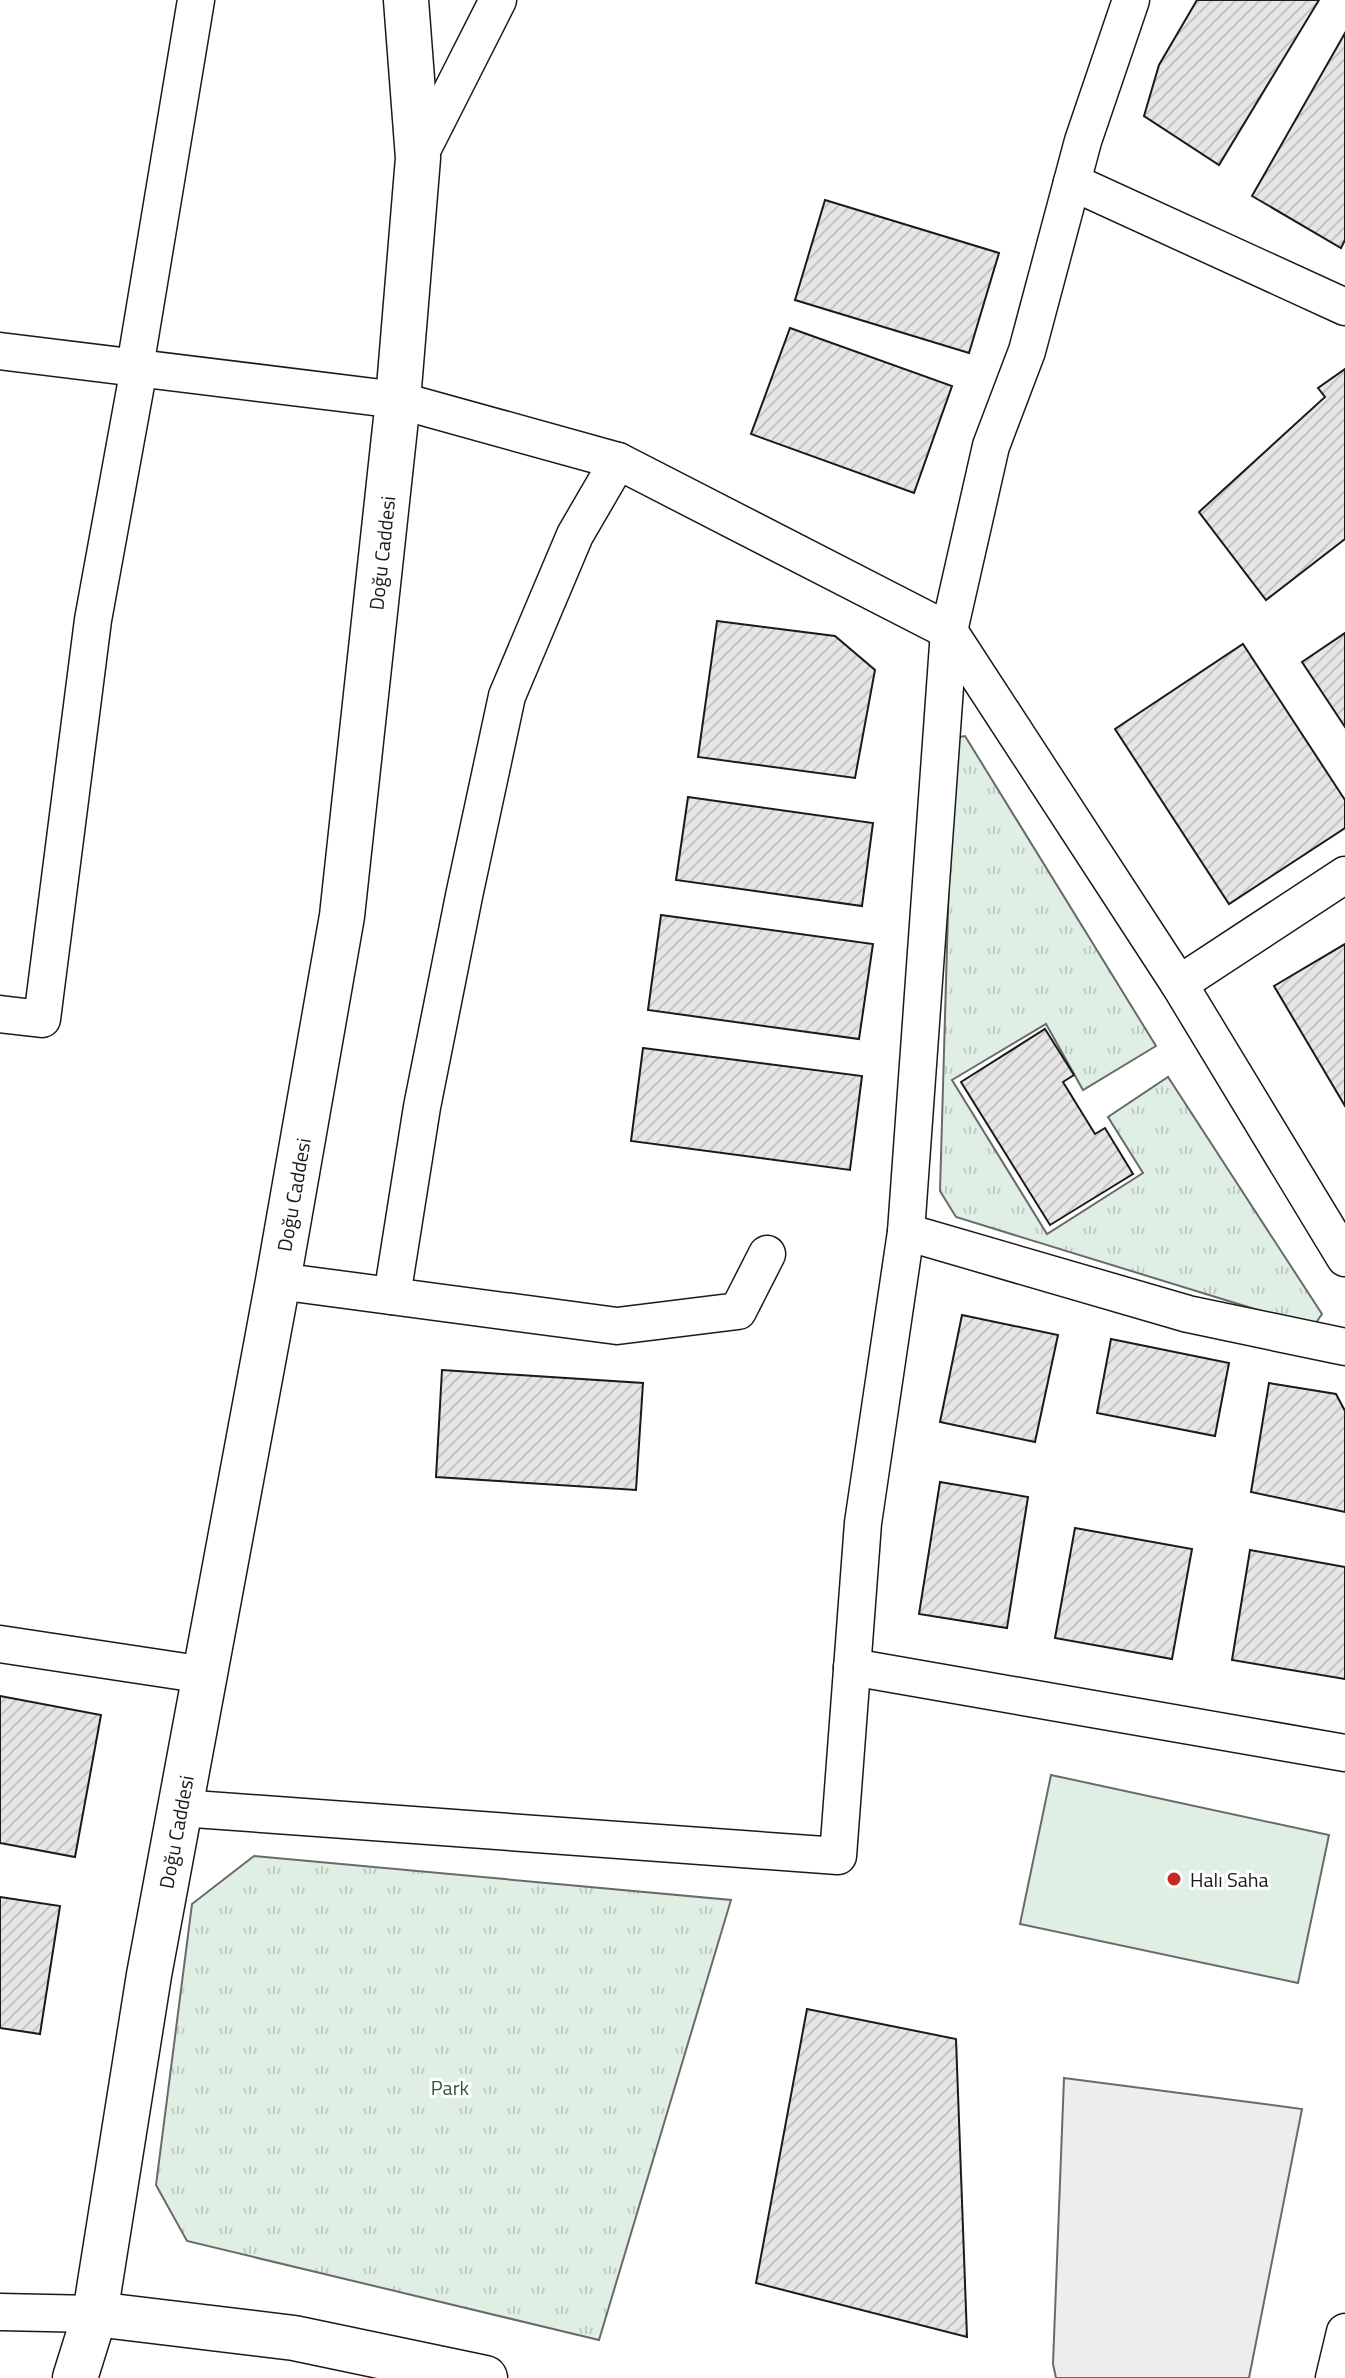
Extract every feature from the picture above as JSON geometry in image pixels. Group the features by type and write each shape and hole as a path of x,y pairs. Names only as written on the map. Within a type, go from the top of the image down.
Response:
{"street":[{"path":"0,1014 42,1019 93,620 196,0"},
{"name":"Doğu Caddesi","path":"75,2378 95,2314 146,1990 278,1281 342,916 398,400 418,158 406,0"},
{"path":"418,158 498,0"},
{"path":"180,1808 838,1856 863,1523 906,1232 949,631 991,446 1027,351 1083,141 1131,0"},
{"path":"1072,182 1345,307"},
{"path":"0,351 398,400 618,461 949,631 1179,984 1345,1258"},
{"path":"392,1296 422,1107 507,696 575,535 618,461"},
{"path":"1179,984 1345,875"},
{"path":"906,1232 1188,1314 1345,1347"},
{"path":"278,1281 617,1326 738,1311 767,1254"},
{"path":"0,1644 205,1675"},
{"path":"852,1667 1345,1753"},
{"path":"0,2312 95,2314 294,2338 485,2378"},
{"path":"1334,2378 1345,2332"}],"green space":[{"path":"965,736 1156,1046 1083,1090 1046,1024 952,1080 1047,1234 1143,1173 1108,1117 1168,1077 1322,1314 1313,1327 956,1217 940,1191 953,738"},
{"name":"Halı Saha","path":"1051,1775 1329,1835 1298,1983 1020,1924"},
{"name":"Park","path":"254,1856 731,1900 599,2340 187,2241 156,2185 192,1904"}],"shaded area":[{"path":"1064,2078 1302,2109 1249,2378 1056,2378 1053,2364"}],"building":[{"path":"1197,0 1319,0 1219,165 1144,116 1159,65"},
{"path":"1345,33 1345,240 1341,248 1252,196"},
{"path":"825,200 999,253 969,353 795,300"},
{"path":"790,328 952,386 914,493 751,434"},
{"path":"1345,369 1345,539 1266,600 1199,512 1325,397 1318,388"},
{"path":"717,621 835,636 875,670 855,778 698,757"},
{"path":"1345,633 1345,727 1302,662"},
{"path":"1243,644 1345,800 1345,828 1229,904 1115,729"},
{"path":"688,797 873,823 862,906 676,880"},
{"path":"661,915 873,944 859,1039 648,1010"},
{"path":"1345,944 1345,1106 1274,986"},
{"path":"1045,1029 1074,1075 1063,1082 1095,1134 1105,1128 1133,1174 1050,1225 961,1082"},
{"path":"643,1048 862,1076 850,1170 631,1141"},
{"path":"962,1315 1058,1335 1035,1442 940,1422"},
{"path":"1111,1339 1229,1363 1215,1436 1097,1413"},
{"path":"442,1370 643,1383 636,1490 436,1477"},
{"path":"1269,1383 1336,1394 1345,1411 1345,1512 1251,1492"},
{"path":"940,1482 1028,1497 1007,1628 919,1614"},
{"path":"1075,1528 1192,1549 1172,1659 1055,1638"},
{"path":"1250,1550 1345,1567 1345,1679 1232,1660"},
{"path":"0,1696 101,1715 75,1857 0,1843"},
{"path":"0,1897 60,1906 40,2034 0,2028"},
{"path":"807,2009 956,2039 967,2337 756,2283"}],"place":[{"name":"Halı Saha","path":"1174,1879"}]}
